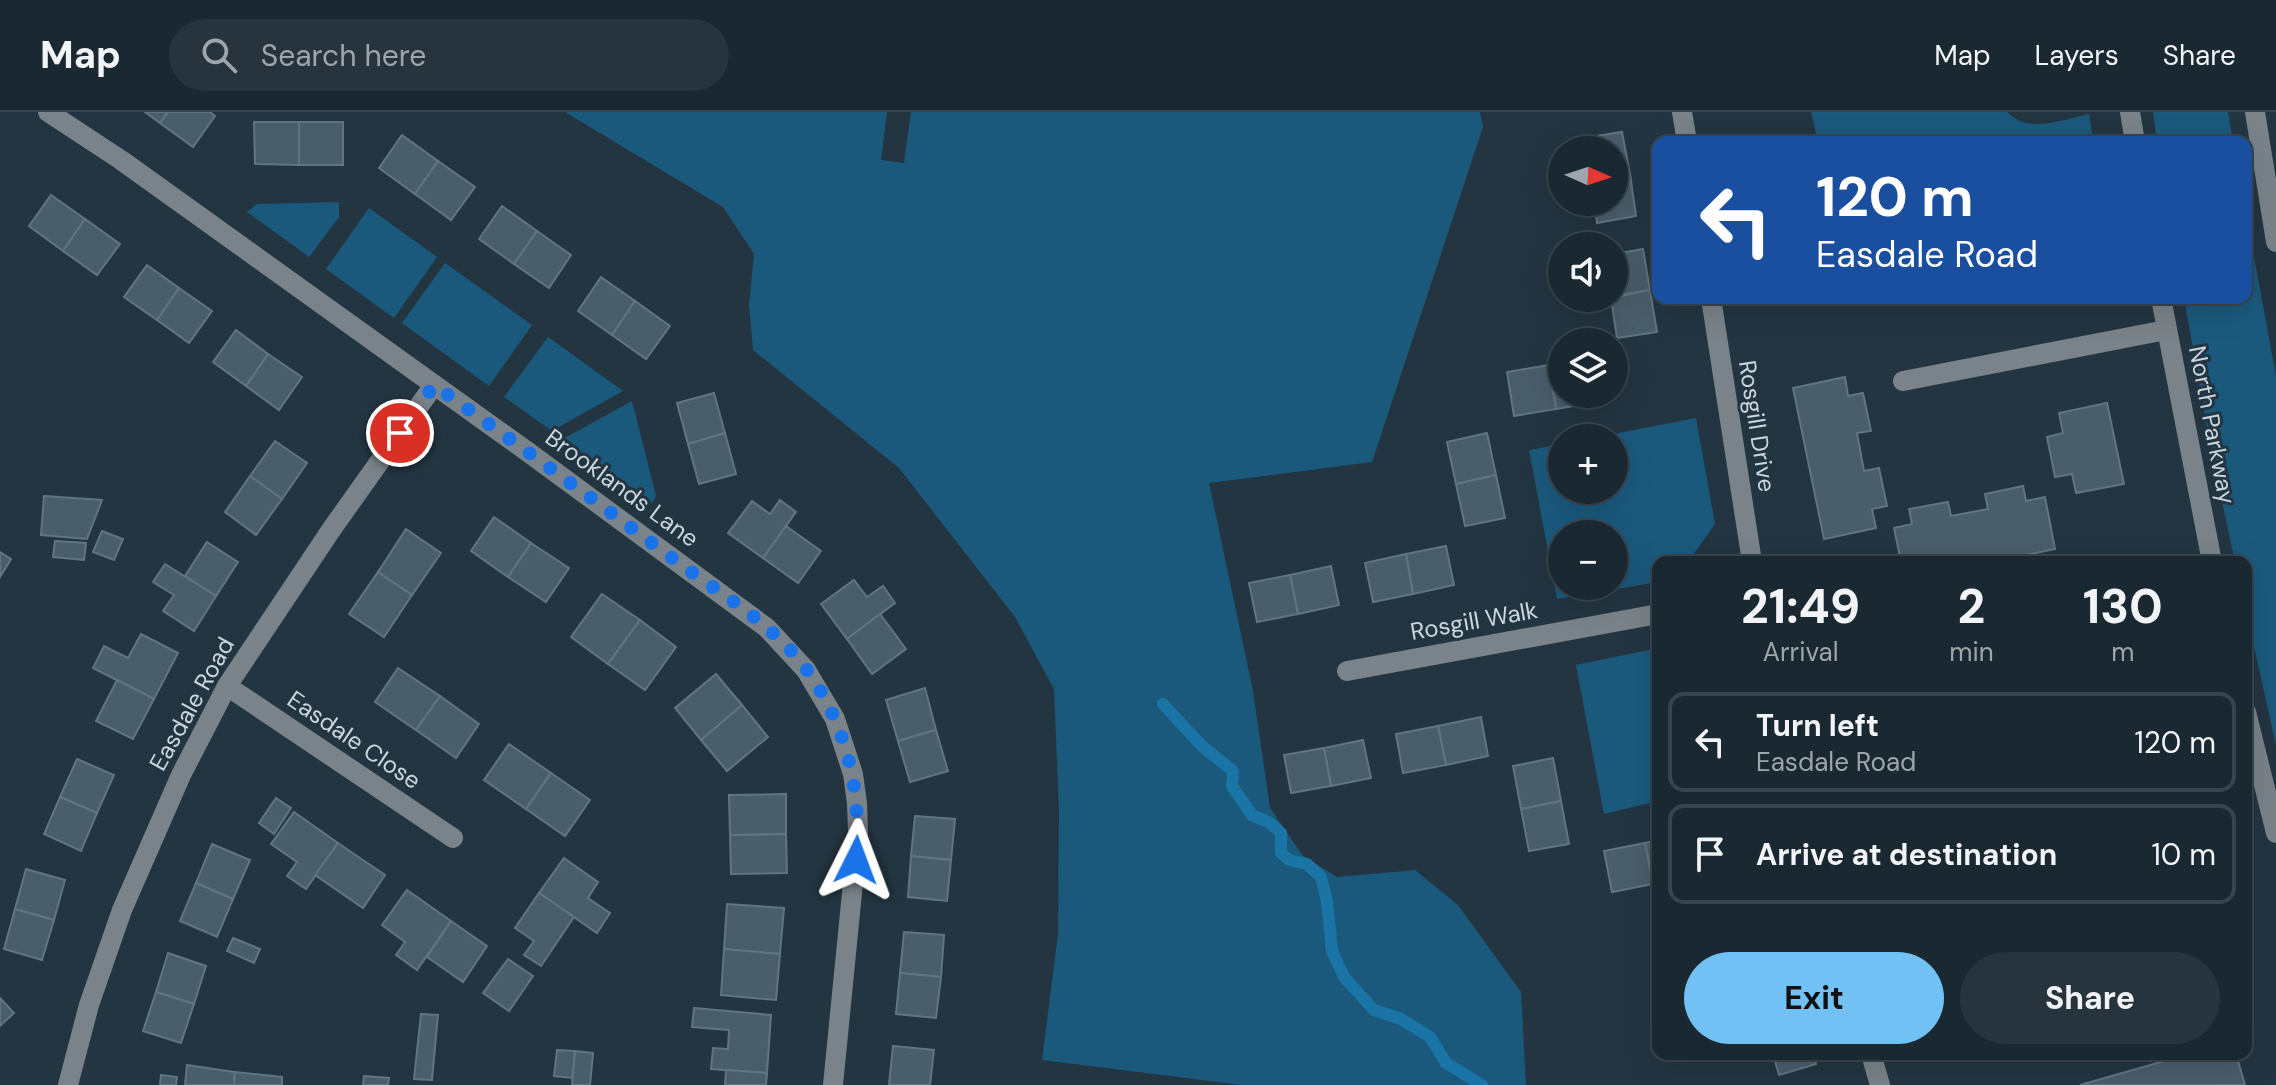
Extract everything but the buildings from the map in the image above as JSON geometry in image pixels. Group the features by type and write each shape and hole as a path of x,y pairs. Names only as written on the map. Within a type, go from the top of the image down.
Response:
{"street":[{"name":"Brooklands Lane","path":"48,112 121,160 528,452 767,628 806,670 835,719 853,774 858,832 833,1085"},
{"path":"1682,112 1686,136"},
{"path":"2130,112 2134,136"},
{"path":"2255,112 2276,242"},
{"name":"Rosgill Drive","path":"1712,304 1751,556"},
{"name":"North Parkway","path":"2162,304 2211,556"},
{"path":"1903,381 2166,330"},
{"name":"Easdale Road","path":"68,1085 89,1005 122,910 181,775 227,686 331,530 434,385"},
{"name":"Rosgill Walk","path":"1347,671 1652,615"},
{"name":"Easdale Close","path":"227,686 453,838"},
{"path":"2252,736 2276,833"},
{"path":"1873,1060 1880,1085"}],"shaded area":[{"path":"565,112 887,112 881,160 904,163 911,112 1480,112 1483,127 1372,462 1209,483 1253,691 1270,808 1303,856 1337,877 1415,870 1458,905 1521,992 1526,1085 1242,1085 1042,1060 1058,934 1059,809 1054,689 1015,617 899,468 753,350 749,306 754,254 723,207"},
{"path":"1811,112 2007,112 2016,119 2035,124 2089,114 2092,134 1814,136"},
{"path":"2153,112 2228,112 2232,136 2156,136"},
{"path":"339,202 339,217 309,257 247,212 257,204"},
{"path":"369,208 437,257 394,318 326,269"},
{"path":"2252,246 2276,376 2276,745 2252,638 2252,556 2234,556 2185,304 2252,304"},
{"path":"445,263 532,325 489,386 402,323"},
{"path":"548,337 623,391 552,431 504,397"},
{"path":"632,401 656,496 652,503 563,439"},
{"path":"1696,418 1715,524 1692,556 1652,556 1652,583 1628,587 1628,520 1548,520 1548,551 1529,450 1548,447 1548,504 1628,504 1628,431"},
{"path":"1652,649 1652,802 1604,814 1576,665"}],"waterway":[{"path":"1163,704 1202,746 1233,771 1232,786 1252,815 1270,823 1281,833 1281,853 1289,860 1307,864 1321,877 1327,901 1332,951 1344,977 1374,1010 1401,1019 1430,1037 1446,1063 1482,1085"}],"route":[{"path":"400,433 434,385 767,628 806,670 835,719 853,774 857,803 856,860"}]}
